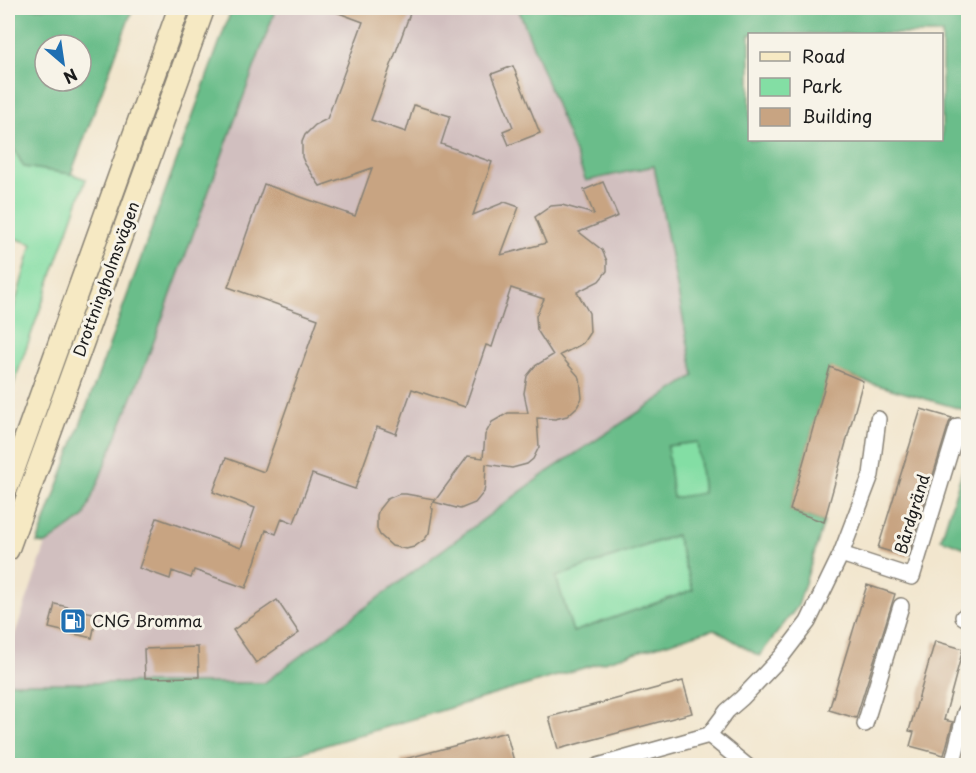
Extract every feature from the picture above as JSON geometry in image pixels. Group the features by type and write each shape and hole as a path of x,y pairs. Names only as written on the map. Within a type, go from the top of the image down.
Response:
{"main road":[{"name":"Drottningholmsvägen","path":"8,486 179,8"},
{"name":"Drottningholmsvägen","path":"8,550 204,8"}],"street":[{"path":"598,765 709,735 727,711 782,656 808,622 841,554 871,475 878,419"},
{"name":"Bårdgränd","path":"841,554 912,577 958,426"},
{"path":"865,724 901,606"},
{"path":"952,765 965,713 969,708"},
{"path":"709,735 747,765"}],"shaded area":[{"path":"276,8 518,8 586,180 654,166 694,376 547,472 264,683 8,683 8,654 46,544 84,517 147,360"}],"green space":[{"path":"8,8 133,8 71,174 24,167 8,138"},
{"path":"232,8 276,8 147,360 84,517 46,544 37,543"},
{"path":"518,8 968,8 968,411 863,381 830,368 790,510 824,522 798,606 759,656 714,629 259,765 8,766 8,683 264,683 547,472 694,376 654,166 586,181","holes":["697,442 703,493 673,498 667,446","676,535 693,590 573,632 556,577"]},
{"path":"8,138 24,167 71,174 86,179 8,400 8,329 32,244 8,236"},
{"path":"697,442 703,494 673,498 666,446"},
{"path":"968,453 968,549 941,539"},
{"path":"677,535 693,590 573,632 556,577"}],"building":[{"path":"329,8 412,8 371,120 406,132 414,105 450,116 441,144 492,162 473,215 505,202 519,207 501,255 546,243 535,217 551,206 562,205 594,214 584,190 603,182 618,216 579,232 602,250 607,261 607,271 599,281 577,292 589,313 590,332 583,343 560,355 580,378 582,398 577,407 567,416 555,419 537,418 539,447 533,459 527,464 512,468 486,464 484,492 475,503 460,509 434,502 468,456 483,458 485,435 492,422 508,413 528,413 524,393 527,376 535,366 553,355 537,330 536,316 544,299 511,288 492,347 486,345 465,407 412,389 396,434 377,427 355,489 312,474 294,523 282,518 276,534 266,530 246,588 194,570 191,578 172,571 170,579 139,568 157,518 241,548 255,508 213,492 226,458 264,472 318,319 228,287 264,184 355,216 372,168 320,186 302,157 302,142 305,135 315,125 327,119 363,22"},
{"path":"513,66 540,133 509,145 503,131 513,127 492,74"},
{"path":"830,367 863,381 824,522 790,510"},
{"path":"921,409 952,418 908,557 878,548"},
{"path":"399,494 434,499 429,533 414,547 406,549 392,546 377,529 379,509 387,499"},
{"path":"867,585 895,594 856,718 829,710"},
{"path":"277,600 299,633 256,663 233,630"},
{"name":"CNG Bromma","path":"55,604 97,614 92,638 49,628"},
{"path":"935,641 963,649 944,720 953,722 944,755 910,746 914,732 909,731"},
{"path":"198,647 199,677 145,678 144,649"},
{"path":"683,681 692,713 558,749 549,717"},
{"path":"506,732 515,765 402,765 401,760"}],"place":[{"name":"CNG Bromma","path":"73,621"}]}
